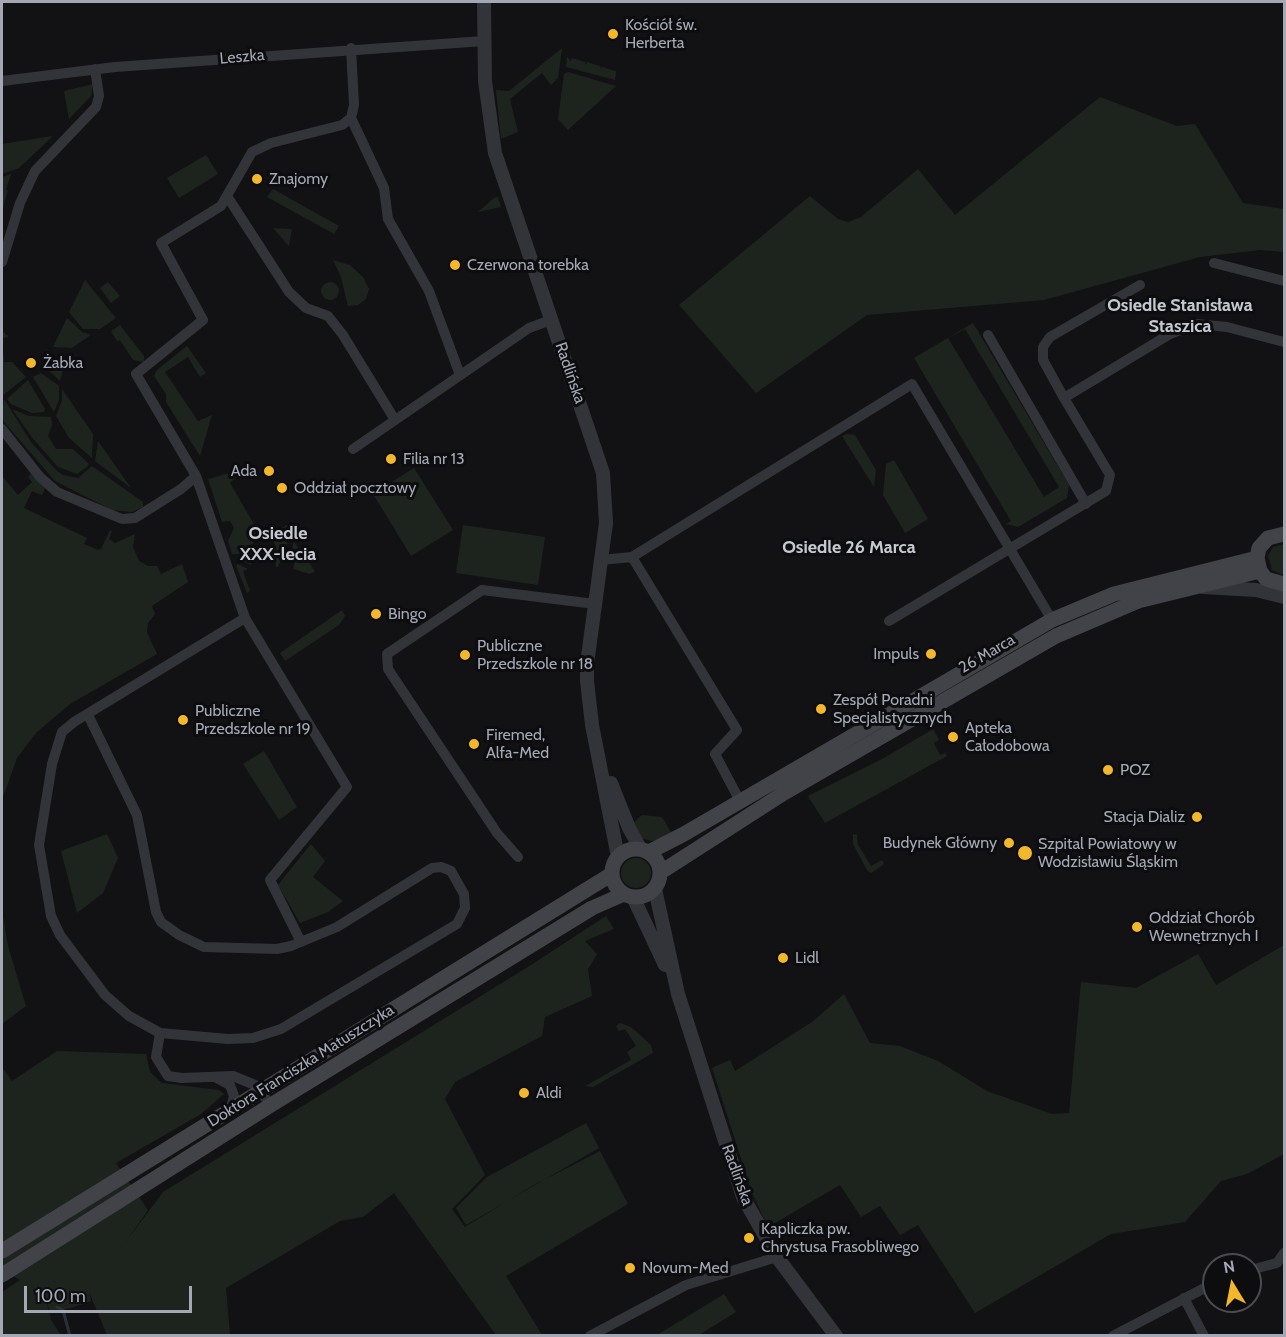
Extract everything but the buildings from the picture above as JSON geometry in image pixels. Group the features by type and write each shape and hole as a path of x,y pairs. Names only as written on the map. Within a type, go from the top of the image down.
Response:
{"main road":[{"path":"1284,534 1268,538 1259,548 1258,565 1274,583 1284,584"},
{"name":"26 Marca","path":"661,872 784,793 1056,636 1112,611 1258,565"},
{"name":"26 Marca","path":"645,850 740,801 1052,621 1114,594 1258,565"},
{"path":"632,849 645,850 659,864 661,872 655,889 643,896 628,896 615,886 612,874 618,857 632,849"},
{"name":"Doktora Franciszka Matuszczyka","path":"2,1251 612,874"},
{"name":"Doktora Franciszka Matuszczyka","path":"2,1275 271,1105 592,908 628,896"}],"street":[{"name":"Radlińska","path":"484,2 488,114 495,153 603,473 606,503 587,664 587,681 618,857"},
{"name":"Leszka","path":"2,81 95,69 351,48 484,41"},
{"path":"301,942 270,880 347,787 245,618 196,476 136,374 203,320 161,243 221,206 252,152 271,143 342,126 351,118 354,105 351,48"},
{"path":"2,262 20,203 35,171 96,107 99,96 95,69"},
{"path":"351,118 384,188 388,219 429,291 460,375"},
{"path":"228,196 289,292 306,308 328,316 343,335 395,420"},
{"path":"1214,262 1284,281"},
{"path":"889,621 1106,490 1110,476 1043,360 1043,347 1050,337 1140,285"},
{"path":"353,449 530,328 551,320"},
{"path":"1064,398 1170,334 1196,324 1227,327 1284,342"},
{"path":"988,335 1086,504"},
{"path":"601,560 632,557 912,384 1052,621"},
{"path":"2,429 40,477 57,492 122,519 135,518 181,489 196,476"},
{"path":"632,557 737,730 715,754 740,801"},
{"path":"1195,586 1256,590 1284,597"},
{"path":"518,857 497,833 388,669 387,654 482,590 595,604"},
{"path":"88,716 137,815 156,912 161,921 179,934 204,946 277,949 337,927 432,868 441,867 451,871 464,894 465,909 457,924 281,1029 253,1038 237,1039 160,1033 129,1016 111,1002 56,927 39,845 52,764 62,732 74,722 88,716 245,618"},
{"name":"Radlińska","path":"599,751 629,828 645,850"},
{"name":"Radlińska","path":"655,889 678,994 743,1197 777,1257 836,1335"},
{"name":"Radlińska","path":"628,896 678,994"},
{"path":"160,1033 156,1057 168,1076 182,1078 232,1076 247,1081 260,1091 271,1105"},
{"path":"213,1077 224,1080 230,1085 234,1096 231,1108"},
{"path":"1262,1267 1277,1263 1284,1253"},
{"path":"590,1335 686,1285 777,1257"},
{"path":"1113,1335 1202,1289"},
{"path":"1184,1298 1204,1335"}],"shaded area":[{"path":"562,48 558,78 551,85 542,73 510,99 518,132 501,139 496,90 509,91"},
{"path":"567,57 571,61 572,58 585,62 586,65 587,62 600,66 601,69 602,67 616,71 615,80 566,67"},
{"path":"568,72 616,86 568,130 558,119 564,74"},
{"path":"93,84 91,96 69,119 64,91"},
{"path":"1100,97 1177,126 1195,124 1243,203 1284,209 1284,252 1260,250 1200,257 1044,300 867,315 756,393 679,305 810,196 838,219 848,222 861,217 918,169 955,215"},
{"path":"53,136 19,168 2,174 2,144"},
{"path":"206,155 218,174 179,198 167,178"},
{"path":"11,174 6,190 8,190 3,207 2,177"},
{"path":"273,189 339,226 334,234 267,197"},
{"path":"498,197 501,207 478,212 494,198"},
{"path":"273,228 292,229 289,246"},
{"path":"333,260 350,265 363,277 369,289 366,299 358,305 348,306 341,277"},
{"path":"85,280 116,318 100,329 83,329 69,312"},
{"path":"108,282 120,296 111,303 100,288"},
{"path":"326,282 334,282 339,287 337,298 326,300 321,295 321,287"},
{"path":"67,318 82,332 91,335 72,348 53,347"},
{"path":"973,323 1069,485 1067,498 1018,527 1006,524 1011,521 914,358","holes":["965,329 1059,487 1044,497 948,338"]},
{"path":"120,325 144,356 144,362 133,360 120,340 117,341 111,331"},
{"path":"2,331 9,337 2,338"},
{"path":"2,338 4,362 12,362 26,377 2,396"},
{"path":"187,346 206,373 200,377 188,357 165,372 198,421 212,415 200,456 166,402 166,394 154,376 157,370"},
{"path":"70,355 63,370 60,381 47,369"},
{"path":"41,373 59,386 59,400 54,412 33,377"},
{"path":"28,380 45,409 44,412 32,413 11,404 7,399"},
{"path":"62,389 93,434 92,458 69,438 56,416 62,400"},
{"path":"4,399 31,442 56,470 63,475 78,478 92,466 143,502 143,507 132,512 112,510 55,481 4,422 2,416"},
{"path":"12,409 29,416 51,417 52,425 48,436 56,449 73,449 89,464 87,467 77,474 58,467 34,440"},
{"path":"855,435 876,470 874,487 842,436"},
{"path":"98,441 131,488 95,461"},
{"path":"894,460 928,519 905,533 883,495 886,464"},
{"path":"414,468 453,530 411,556 373,494"},
{"path":"237,471 239,475 230,483 258,531 258,536 256,541 238,554 232,554 228,541 234,528 230,521 222,522 208,479"},
{"path":"31,474 45,488 42,495 32,491 24,508 87,538 84,544 98,550 101,549 110,530 112,531 109,539 115,543 135,534 133,547 139,561 148,566 157,566 161,574 182,564 188,582 152,606 155,614 148,623 147,632 157,654 70,704 36,733 17,758 2,800 2,476 18,495 32,482 28,477"},
{"path":"287,525 288,541 278,567 276,567 275,558 251,557 251,565 239,560 260,546 268,551 276,547 270,535"},
{"path":"463,525 545,537 538,585 456,573"},
{"path":"294,542 315,571 310,574 293,569 295,561 289,558"},
{"path":"1284,544 1284,574 1281,574 1272,570 1268,556 1273,547"},
{"path":"238,564 248,569 243,571 250,591 247,593 236,566"},
{"path":"342,610 345,616 339,625 285,661 280,653"},
{"path":"933,729 939,740 934,743 940,755 945,753 947,756 825,823 808,796 884,758"},
{"path":"264,751 297,807 279,820 243,764"},
{"path":"642,815 662,817 672,834 663,840 651,841 639,837 632,824"},
{"path":"107,834 118,858 103,893 77,913 61,851"},
{"path":"853,834 857,835 858,845 871,866 882,860 884,864 871,873 867,870 853,844"},
{"path":"311,844 325,861 313,877 343,901 328,912 300,923 278,885"},
{"path":"636,858 646,863 651,873 646,883 636,888 626,883 621,873 626,863"},
{"path":"2,910 8,946 26,1006 2,1024"},
{"path":"606,916 614,929 585,941 597,954 588,969 592,996 545,1017 542,1036 455,1082 445,1099 485,1175 452,1209 465,1227 532,1186 600,1151 628,1204 506,1276 542,1335 496,1335 394,1193 363,1217 340,1221 226,1288 230,1335 107,1335 89,1292 91,1301 50,1312 46,1299 51,1320 61,1335 2,1335 2,1292 20,1280 2,1270 2,1067 12,1081 57,1051 146,1054 150,1072 162,1083 219,1090 224,1094 201,1114 116,1163 148,1210 125,1243 163,1192 531,965"},
{"path":"1284,945 1284,1154 1247,1174 1221,1181 1185,1222 1111,1234 975,1313 918,1225 900,1235 880,1206 861,1217 840,1185 768,1227 752,1193 712,1068 730,1060 735,1071 812,1022 844,994 870,1043 900,1046 938,1061 987,1091 1052,1114 1069,1113 1081,982 1136,988 1198,954 1216,985"},
{"path":"620,1023 631,1027 651,1045 653,1053 593,1087 585,1086 631,1060 627,1052 636,1046 625,1029 619,1031 616,1026"},
{"path":"586,1123 599,1148 466,1225 456,1208 487,1177"},
{"path":"724,1294 736,1312 699,1335 657,1335"}],"waterway":[{"path":"57,1307 63,1310 70,1336"}],"place":[{"name":"Kościół św. Herberta","path":"613,34"},
{"name":"Znajomy","path":"257,179"},
{"name":"Czerwona torebka","path":"455,265"},
{"name":"Żabka","path":"31,363"},
{"name":"Filia nr 13","path":"391,459"},
{"name":"Ada","path":"269,471"},
{"name":"Oddział pocztowy","path":"282,488"},
{"name":"Bingo","path":"376,614"},
{"name":"Impuls","path":"931,654"},
{"name":"Publiczne Przedszkole nr 18","path":"465,655"},
{"name":"Zespół Poradni Specjalistycznych","path":"821,709"},
{"name":"Publiczne Przedszkole nr 19","path":"183,720"},
{"name":"Apteka Całodobowa","path":"953,737"},
{"name":"Firemed, Alfa-Med","path":"474,744"},
{"name":"POZ","path":"1108,770"},
{"name":"Stacja Dializ","path":"1197,817"},
{"name":"Budynek Główny","path":"1009,843"},
{"name":"Szpital Powiatowy w Wodzisławiu Śląskim","path":"1025,853"},
{"name":"Oddział Chorób Wewnętrznych I","path":"1137,927"},
{"name":"Lidl","path":"783,958"},
{"name":"Aldi","path":"524,1093"},
{"name":"Kapliczka pw. Chrystusa Frasobliwego","path":"749,1238"},
{"name":"Novum-Med","path":"630,1268"}],"district":[{"name":"Osiedle Stanisława Staszica","path":"1180,316"},
{"name":"Osiedle XXX-lecia","path":"278,544"},
{"name":"Osiedle 26 Marca","path":"849,548"}]}
